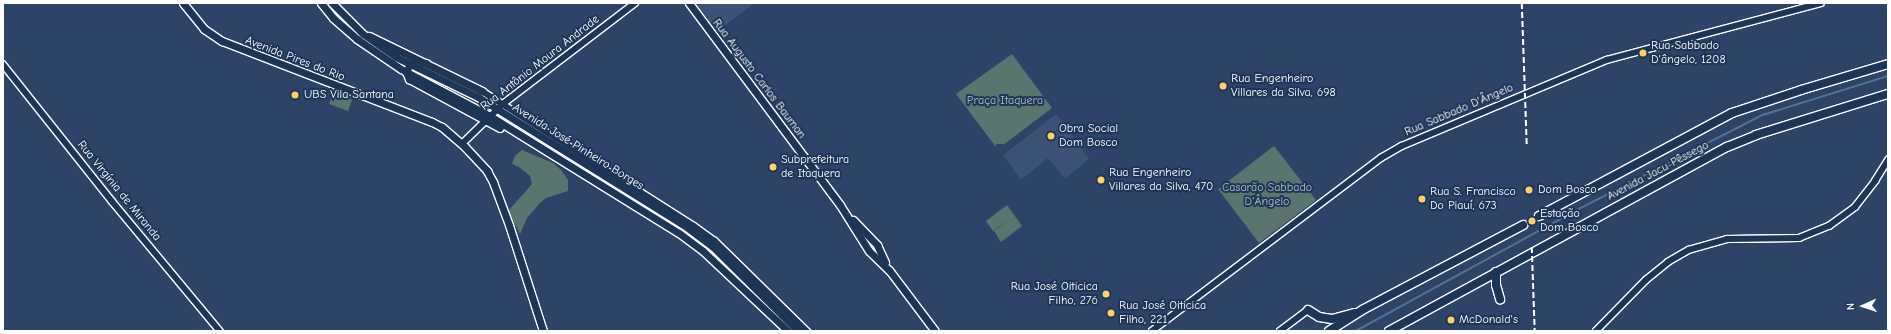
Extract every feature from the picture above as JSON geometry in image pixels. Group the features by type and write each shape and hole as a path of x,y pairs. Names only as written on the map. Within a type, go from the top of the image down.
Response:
{"highway":[{"name":"Avenida Jacu-Pêssego","path":"1539,216 1732,113 1788,94 1888,64"},
{"name":"Avenida Jacu-Pêssego","path":"1389,331 1496,272 1740,142 1756,135 1888,94"},
{"path":"1329,331 1364,310 1523,225"},
{"path":"1496,272 1496,284 1500,299"},
{"path":"1308,310 1320,317 1332,319 1364,310"}],"main road":[{"name":"Avenida Pires do Rio","path":"183,3 204,29 222,41 432,122 442,127 462,144 487,171 493,182 509,225 543,331"},
{"path":"321,3 333,18 357,39 406,72 410,64 417,62 426,64"},
{"name":"Avenida José Pinheiro Borges","path":"332,3 363,34 410,64 478,97 641,200 685,226 713,247 798,331"},
{"name":"Rua Augusto Carlos Bauman","path":"689,3 841,206 870,250 888,268 935,331"},
{"path":"363,34 378,39 482,91"},
{"name":"Avenida José Pinheiro Borges","path":"406,72 408,78 412,82 488,118 541,148 679,233 703,251 788,331"},
{"path":"617,176 641,200"},
{"name":"Rua Augusto Carlos Bauman","path":"841,206 876,245 888,268"},
{"path":"870,250 871,243 876,245"}],"street":[{"name":"Rua Antônio Moura Andrade","path":"462,144 503,104 635,3"},
{"name":"Rua Sabbado D'Ângelo","path":"1152,331 1381,158 1402,146 1608,60 1821,3"},
{"name":"Rua Virgínia de Miranda","path":"3,64 112,201 220,331"},
{"path":"482,91 666,207 715,241 807,331"},
{"path":"1596,331 1646,280 1668,262 1689,250 1727,239 1799,238 1829,226 1855,207 1875,181 1888,160"},
{"path":"1280,331 1308,310"}],"shaded area":[{"path":"695,3 755,3 716,32"},
{"name":"Obra Social Dom Bosco","path":"1055,115 1058,116 1089,159 1065,179 1048,158 1021,180 1003,155"}],"green space":[{"name":"Praça Itaquera","path":"1012,54 1052,108 1003,145 996,144 996,147 956,94"},
{"path":"333,93 352,100 348,111 329,104"},
{"name":"Casarão Sabbado D'Ângelo","path":"1274,146 1316,200 1259,243 1218,189"},
{"path":"522,150 553,163 561,170 568,180 568,191 546,198 540,203 527,218 520,234 508,211 532,184 530,176 519,167 512,164 515,156"},
{"path":"1007,205 1022,226 1001,242 994,231 1009,219 993,231 986,221"}],"waterway":[{"path":"1356,331 1579,209 1763,115 1888,76"}],"tunnel":[{"path":"1523,225 1539,216"}],"railway":[{"path":"1522,3 1527,146"},
{"path":"1532,247 1535,331"}],"place":[{"name":"Rua Sabbado D'ângelo, 1208","path":"1643,53"},
{"name":"Rua Engenheiro Villares da Silva, 698","path":"1223,86"},
{"name":"UBS Vila Santana","path":"295,95"},
{"name":"Obra Social Dom Bosco","path":"1051,136"},
{"name":"Subprefeitura de Itaquera","path":"773,167"},
{"name":"Rua Engenheiro Villares da Silva, 470","path":"1101,180"},
{"name":"Dom Bosco","path":"1529,190"},
{"name":"Rua S. Francisco Do Piauí, 673","path":"1422,199"},
{"name":"Estação Dom Bosco","path":"1532,221"},
{"name":"Rua José Oiticica Filho, 276","path":"1106,294"},
{"name":"Rua José Oiticica Filho, 221","path":"1111,313"},
{"name":"McDonald's","path":"1451,320"}]}
